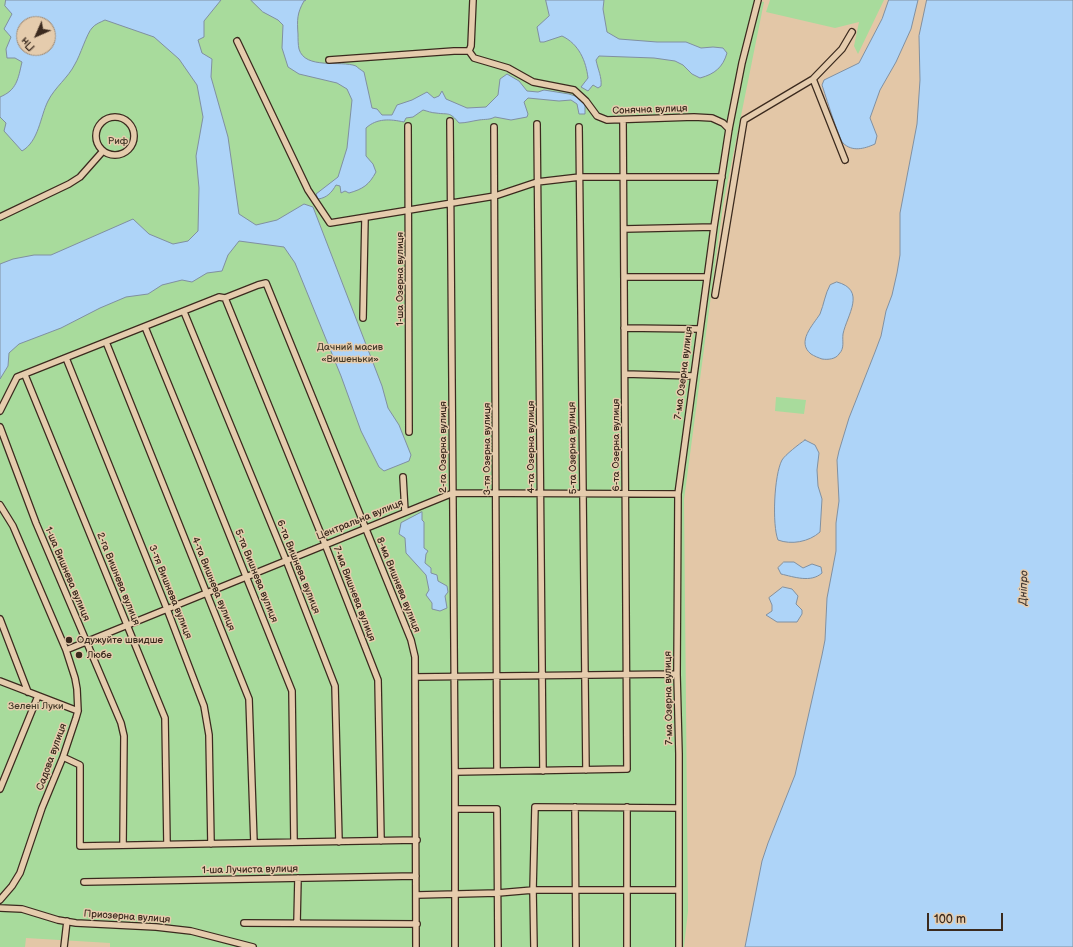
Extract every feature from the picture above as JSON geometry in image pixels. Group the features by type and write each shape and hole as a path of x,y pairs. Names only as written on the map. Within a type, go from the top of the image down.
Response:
{"street":[{"path":"329,60 469,51 471,46 473,0"},
{"name":"7-ма Озерна вулиця","path":"679,808 677,674 678,494 699,329 722,177 742,63 758,0"},
{"path":"715,295 744,120 813,79 842,49 852,32"},
{"path":"237,41 308,190 330,224 495,196 537,182 580,177 722,177"},
{"name":"Сонячна вулиця","path":"469,51 474,58 508,68 533,82 574,90 586,101 597,116 607,120 694,117 712,118 723,123 730,129"},
{"path":"813,79 845,160"},
{"path":"117,116 124,118 129,122 134,134 131,146 127,151 121,154 109,154 103,151 96,141 95,134 97,128 105,119 117,116"},
{"name":"6-та Озерна вулиця","path":"586,770 627,769 623,120"},
{"name":"2-га Озерна вулиця","path":"450,121 455,947"},
{"name":"4-та Озерна вулиця","path":"537,124 542,770"},
{"name":"1-ша Озерна вулиця","path":"408,126 409,432"},
{"name":"3-тя Озерна вулиця","path":"494,127 497,771"},
{"name":"5-та Озерна вулиця","path":"579,127 586,770"},
{"path":"0,216 69,184 80,177 103,151"},
{"path":"363,318 365,218"},
{"path":"624,229 714,227"},
{"path":"624,277 707,277"},
{"name":"8-ма Вишнева вулиця","path":"225,298 266,283 411,640 415,657 416,947"},
{"path":"0,411 17,377 219,297 225,298"},
{"name":"7-ма Вишнева вулиця","path":"225,298 325,544 378,680 381,841"},
{"name":"6-та Вишнева вулиця","path":"184,312 286,560 335,686 338,842"},
{"name":"5-та Вишнева вулиця","path":"145,327 292,691 294,842"},
{"path":"624,328 699,329"},
{"name":"4-та Вишнева вулиця","path":"106,342 249,699 254,843"},
{"name":"3-тя Вишнева вулиця","path":"66,358 167,609 204,706 209,735 211,844"},
{"path":"624,374 693,376"},
{"name":"2-га Вишнева вулиця","path":"25,375 126,626 165,718 167,844"},
{"name":"1-ша Вишнева вулиця","path":"0,427 36,523 121,723 124,736 124,845"},
{"path":"403,477 405,512"},
{"name":"Центральна вулиця","path":"66,650 453,493 678,494"},
{"name":"Садова вулиця","path":"0,505 13,526 66,650 75,678 78,711 63,757 42,808 20,873 12,886 0,900"},
{"path":"0,619 28,692"},
{"path":"415,677 677,674"},
{"path":"0,681 78,711"},
{"path":"0,789 38,696"},
{"path":"63,757 80,765 80,846 416,840"},
{"path":"455,772 586,770"},
{"path":"534,947 533,890 535,807 679,808 679,947"},
{"path":"575,807 576,947"},
{"path":"627,807 627,947"},
{"path":"455,809 497,808 498,947"},
{"name":"1-ша Лучиста вулиця","path":"84,882 416,876"},
{"path":"297,923 298,878"},
{"path":"417,894 498,893 533,890 679,890"},
{"name":"Приозерна вулиця","path":"0,908 22,910 67,922 156,927 191,931 253,947"},
{"path":"64,947 67,922"},
{"path":"244,923 416,924"}],"green space":[{"name":"Дачний масив «Вишеньки»","path":"0,0 753,0 764,2 723,205 684,500 688,911 684,947 110,947 110,943 26,938 25,947 0,947"},
{"path":"770,0 884,0 858,54 854,46 859,22 835,28 766,12"},
{"path":"776,397 806,400 804,414 775,411"}],"water":[{"path":"6,0 221,0 204,21 204,37 198,40 202,53 212,59 211,77 228,137 239,214 256,225 277,220 304,204 313,207 382,386 388,408 399,425 411,455 409,461 384,471 379,467 361,431 341,376 295,263 284,247 239,241 228,255 222,271 207,273 192,282 182,280 162,285 148,294 126,297 100,308 61,328 19,344 9,353 8,366 0,379 0,264 13,259 34,255 51,255 133,219 149,234 173,244 188,241 198,231 199,188 196,156 203,117 197,85 179,59 154,37 105,20 95,25 90,31 72,69 48,101 36,135 28,147 22,151 4,131 6,123 0,117 0,97 10,91 16,83 22,62 15,58 7,58 6,49 11,37 4,29 12,14 5,6"},
{"path":"251,0 306,0 300,9 298,21 299,49 303,56 308,60 316,62 349,64 356,66 364,72 372,108 377,109 382,115 392,115 397,105 412,100 427,92 434,98 439,96 442,91 446,99 467,108 486,107 498,95 500,79 507,74 519,81 527,91 538,92 544,90 569,94 581,98 585,106 585,114 579,114 577,104 571,100 559,101 528,98 524,102 528,114 527,117 511,120 495,117 459,123 449,114 433,113 423,110 413,117 406,118 404,122 384,120 375,122 366,128 366,156 373,164 376,172 371,180 362,188 349,193 345,191 341,193 340,186 336,185 329,194 318,199 316,194 338,177 347,148 352,100 347,89 337,83 299,74 288,67 282,48 283,25 278,20 263,12"},
{"path":"546,0 604,0 603,9 607,32 619,39 657,42 686,42 701,48 723,48 727,53 718,69 700,78 675,61 654,58 599,56 596,60 601,86 598,88 593,85 588,91 581,87 588,78 583,59 577,48 568,39 562,36 540,42 537,27 549,16"},
{"path":"889,0 918,0 911,29 896,62 880,90 870,118 877,136 875,144 854,149 847,146 841,140 822,85 824,80 859,63 882,19"},
{"name":"Дніпро","path":"927,0 1073,0 1073,947 745,947 762,861 795,775 825,640 827,598 836,551 836,523 839,501 837,460 839,451 849,418 881,336 886,311 892,295 897,273 900,255 900,213 917,124 920,80 919,36"},
{"path":"837,282 846,286 851,291 853,304 843,334 843,347 841,352 834,358 822,359 811,354 805,344 805,339 810,328 820,314 830,285"},
{"path":"805,440 815,445 819,453 817,470 818,486 822,499 820,532 811,538 800,542 783,542 778,540 775,523 775,500 779,467 782,460"},
{"path":"422,512 422,520 424,522 424,548 428,551 426,554 425,563 431,568 431,573 437,575 438,581 447,586 448,592 445,596 447,608 440,611 432,609 432,603 426,595 429,590 426,575 406,553 405,538 399,534 401,523"},
{"path":"784,562 794,562 803,568 812,564 821,567 822,573 808,579 781,574 778,568"},
{"path":"783,587 792,589 798,596 796,604 802,610 802,614 797,622 777,622 766,615 772,611 772,605 769,598"}],"place":[{"name":"Одужуйте швидше","path":"69,640"},
{"name":"Любе","path":"79,655"}],"park label":[{"name":"Риф","path":"118,141"},
{"name":"Зелені Луки","path":"36,706"}]}
